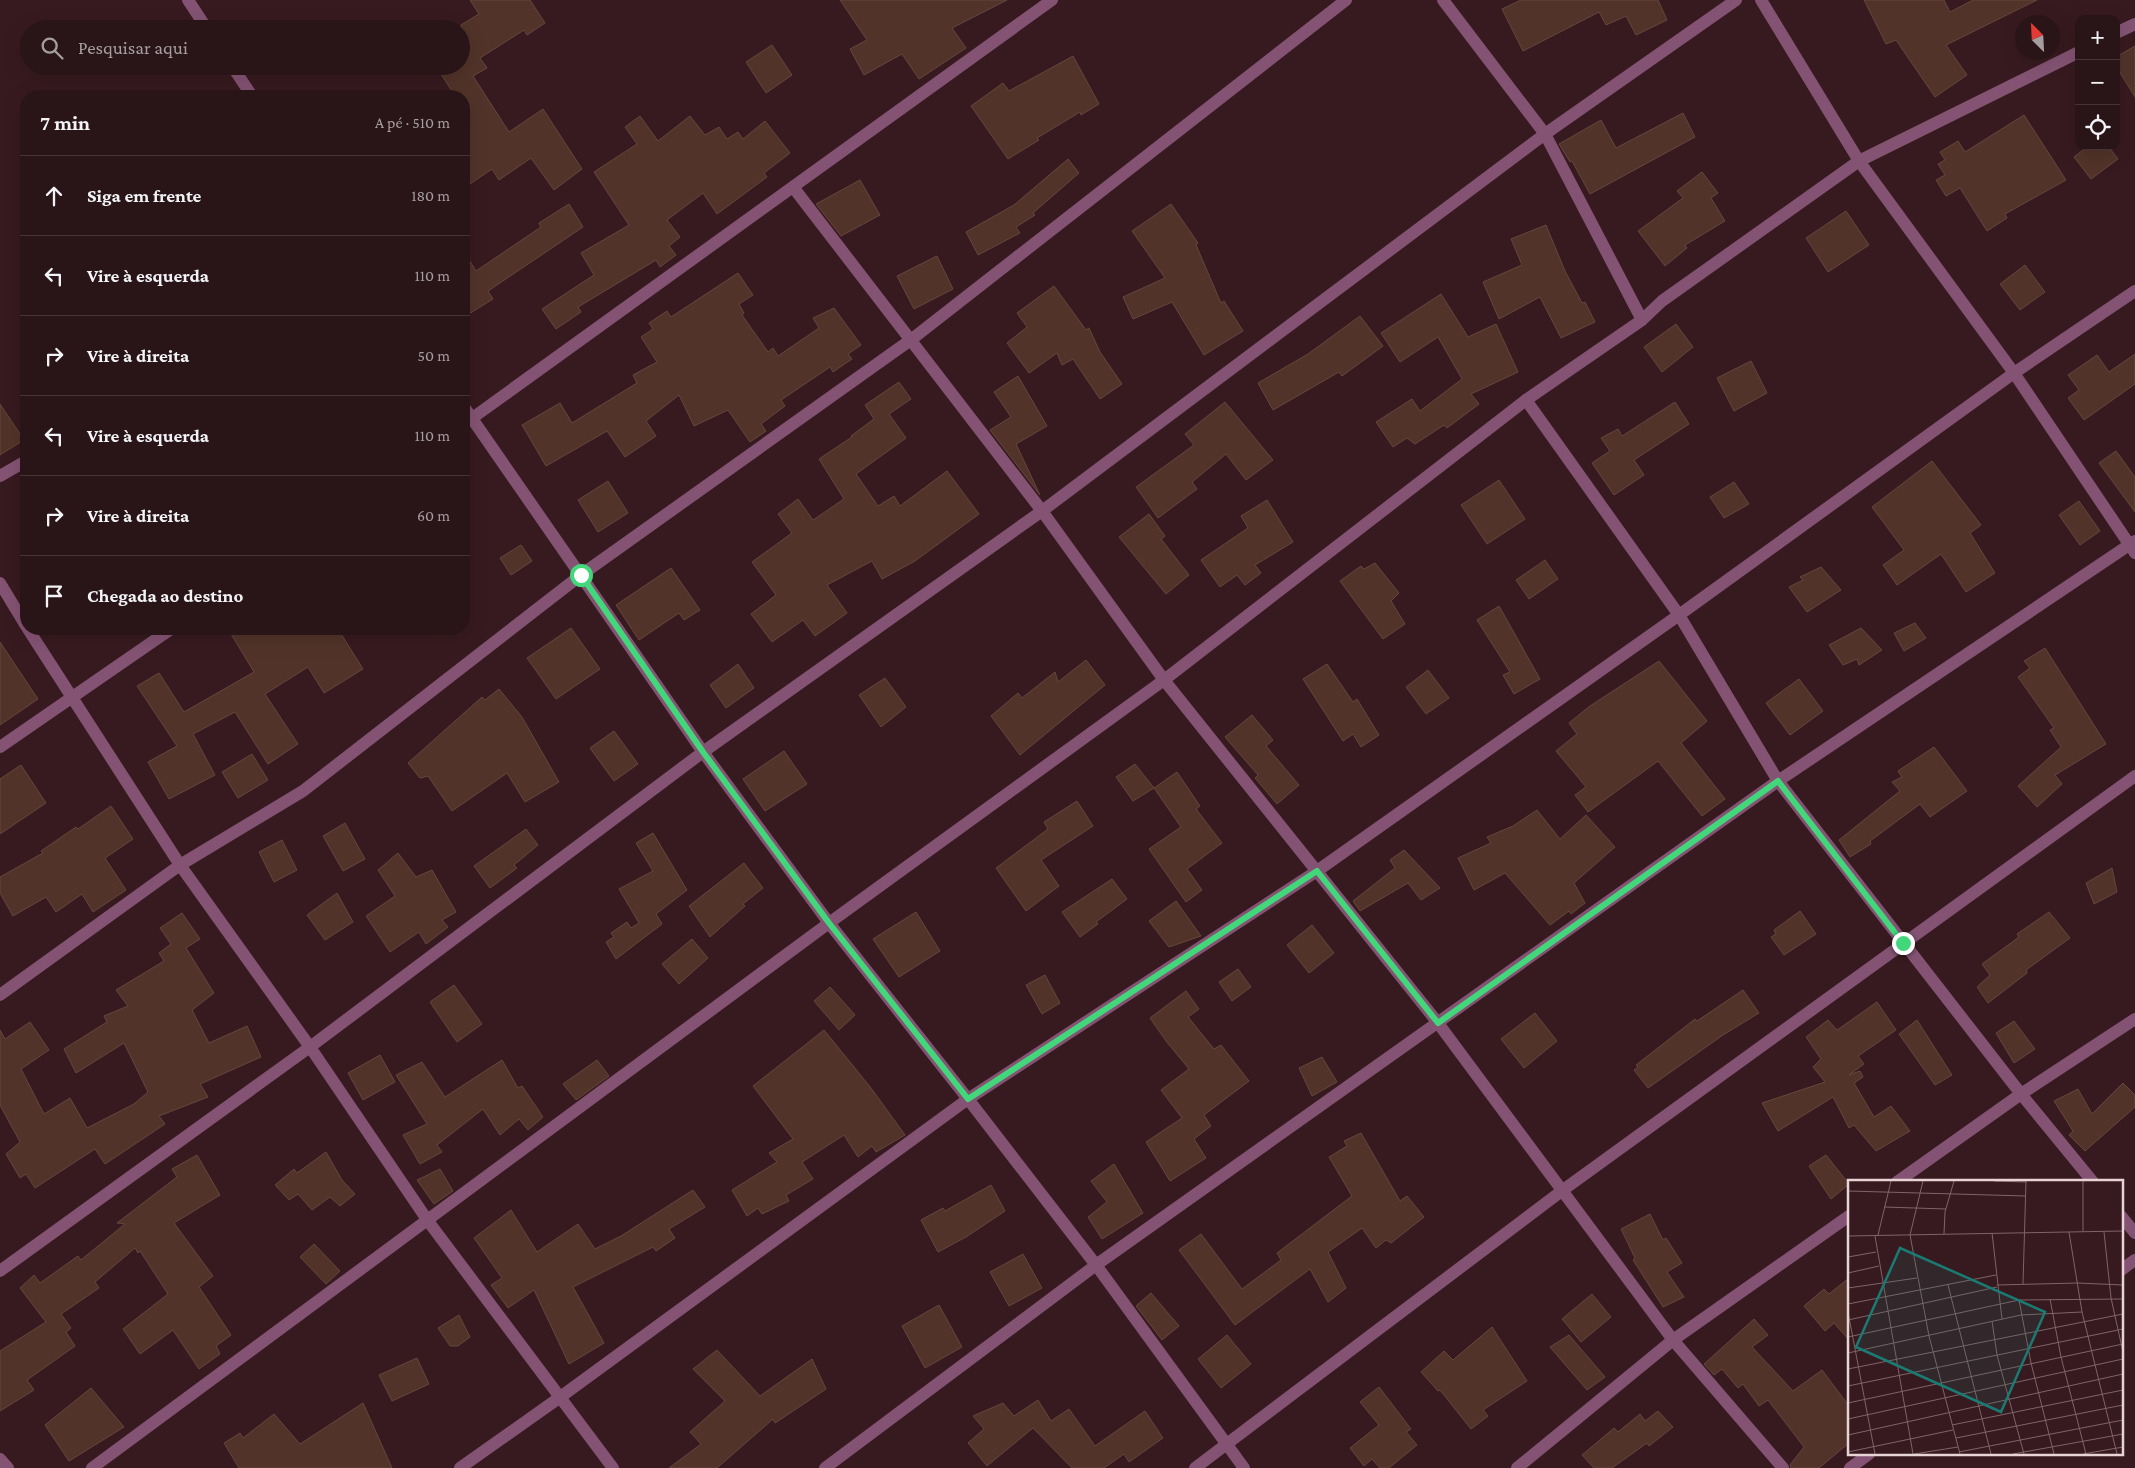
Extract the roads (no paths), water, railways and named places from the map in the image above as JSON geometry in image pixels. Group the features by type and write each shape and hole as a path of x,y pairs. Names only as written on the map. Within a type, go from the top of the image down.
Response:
{"street":[{"path":"188,0 201,20"},
{"path":"470,420 1052,0"},
{"path":"0,995 180,865 303,791 581,575 912,338 1346,0"},
{"path":"1443,0 1545,134 1642,320"},
{"path":"0,1271 310,1047 703,752 1042,511 1545,134 1736,0"},
{"path":"825,1468 1096,1265 1778,781 2133,547 2014,373 1860,161 1761,0"},
{"path":"2120,31 2135,24"},
{"path":"92,1468 829,923 1164,680 1526,400 1642,320 1662,301 1860,161 2075,54"},
{"path":"238,75 248,90"},
{"path":"793,187 912,338 1042,511 1164,680 1438,1023 1673,1340 1783,1468"},
{"path":"460,1468 559,1398 968,1099 1317,871 1679,615 2014,373 2135,291"},
{"path":"1526,400 1679,615 1778,781 2021,1094 2091,1180"},
{"path":"470,424 581,575 703,752 829,923 1096,1265 1225,1445 1244,1468"},
{"path":"0,476 20,464"},
{"path":"0,583 20,616"},
{"path":"32,635 71,699 180,865 310,1047 428,1221 613,1468"},
{"path":"0,747 162,635"},
{"path":"1195,1468 1563,1190 2135,776"},
{"path":"1900,1180 2021,1094 2135,1019"},
{"path":"1517,1468 1673,1340 1848,1217"},
{"path":"2122,1217 2135,1233"},
{"path":"2122,1269 2135,1260"},
{"path":"1850,1468 1866,1456"},
{"path":"0,1459 8,1468"}]}
